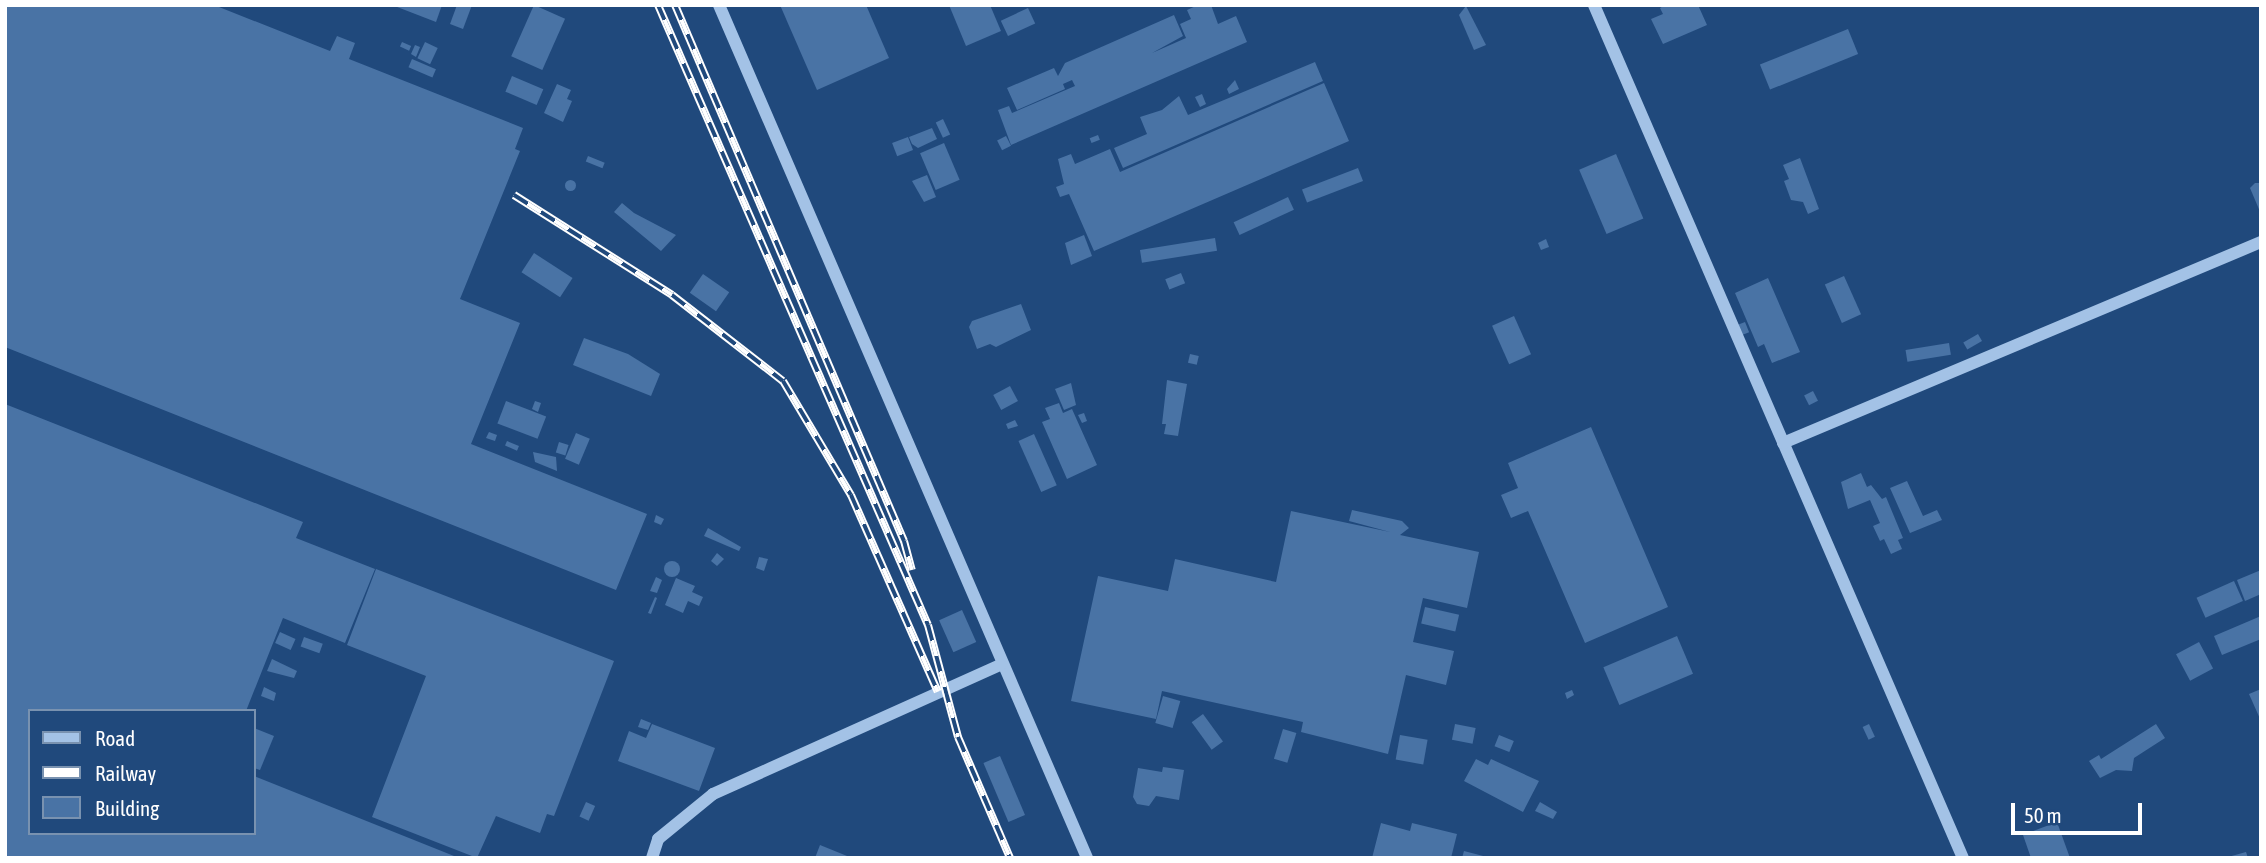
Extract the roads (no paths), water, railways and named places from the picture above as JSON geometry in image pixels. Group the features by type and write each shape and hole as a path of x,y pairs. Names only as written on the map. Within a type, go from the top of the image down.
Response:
{"lane":[{"path":"719,5 1000,665 1087,858"},
{"path":"1594,5 1963,858"},
{"path":"1783,443 2261,242"},
{"path":"652,858 658,839 713,794 1000,665"}],"railway":[{"path":"658,5 928,625 958,737 1010,858"},
{"path":"675,5 904,541 912,570"},
{"path":"514,195 672,295 783,381 851,495 938,692"}]}
